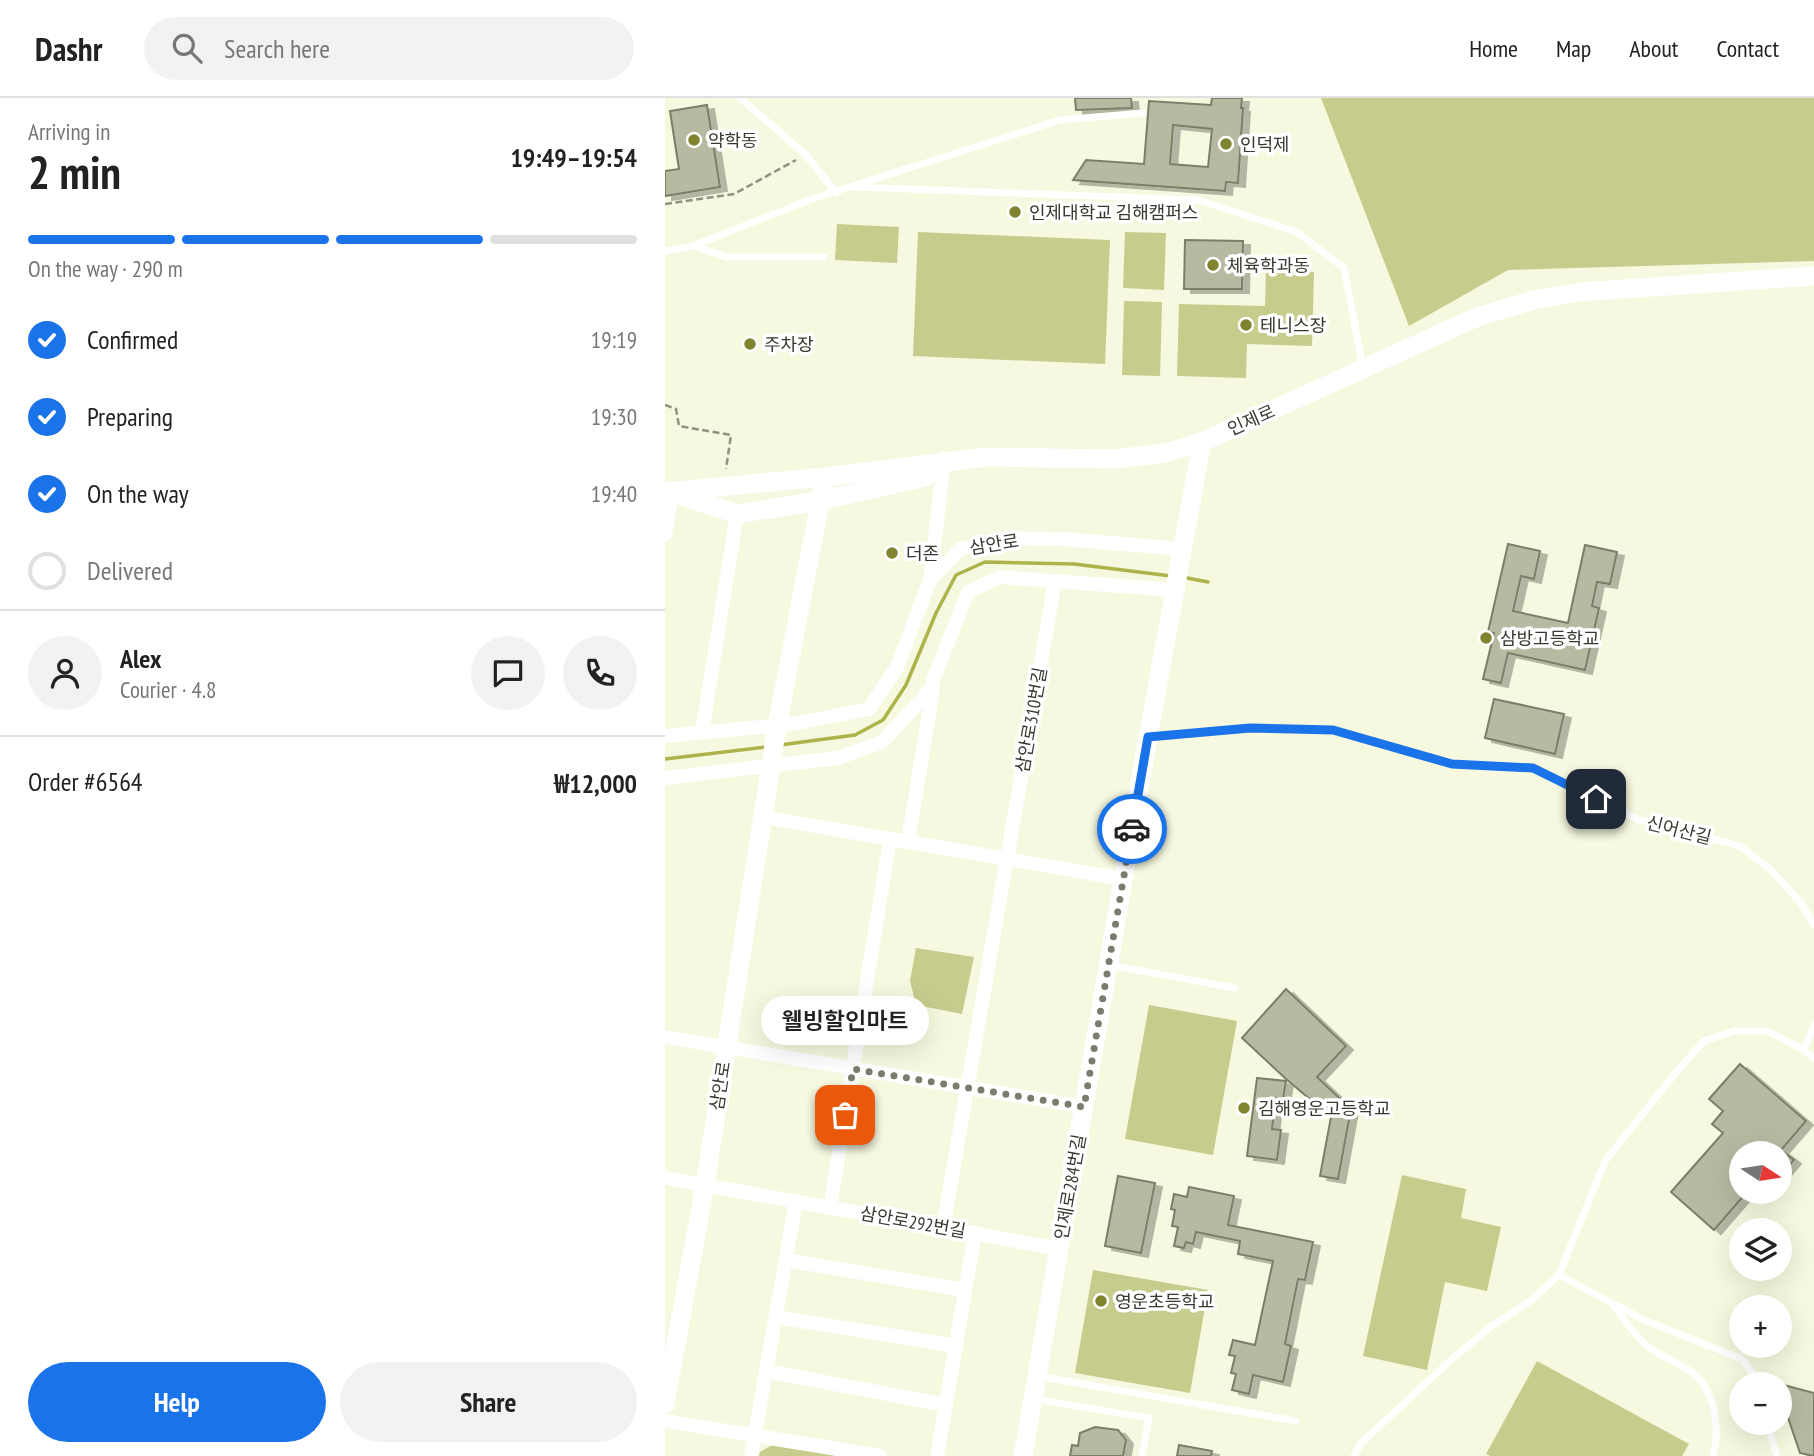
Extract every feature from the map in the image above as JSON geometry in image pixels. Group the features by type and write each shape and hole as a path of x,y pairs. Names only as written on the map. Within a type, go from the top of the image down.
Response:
{"main road":[{"name":"인제로","path":"668,492 825,477 986,457 1116,459 1165,453 1202,442 1477,317 1534,300 1580,292 1814,276"},
{"path":"1181,554 1202,442"},
{"path":"668,492 737,513 819,501 926,477 944,461"},
{"path":"771,763 825,477"},
{"name":"인제로284번길","path":"1023,1456 1181,554"},
{"name":"삼안로","path":"665,1404 705,1185 771,763"}],"street":[{"path":"930,580 944,461"},
{"path":"665,535 668,492"},
{"path":"702,732 737,513"},
{"name":"삼안로","path":"665,736 777,728 869,709 897,667 930,580 960,550 1007,538 1062,539 1181,554"},
{"name":"삼안로","path":"771,763 838,758 883,742 933,687 933,680 968,592 1000,577 1175,588"},
{"name":"삼안로310번길","path":"943,1228 1055,580"},
{"path":"908,842 933,687"},
{"path":"665,778 771,763"},
{"path":"762,817 1124,879"},
{"path":"830,1208 890,839"},
{"path":"665,1037 1084,1107"},
{"name":"삼안로292번길","path":"665,1178 975,1233 937,1456"},
{"path":"751,1456 796,1201"},
{"path":"975,1233 1060,1249"},
{"path":"786,1260 965,1290"},
{"path":"776,1317 956,1346"},
{"path":"766,1371 946,1405"},
{"path":"665,1421 880,1456"}],"lane":[{"path":"740,98 805,155 836,193"},
{"path":"665,251 693,246 812,199 1060,120 1143,113"},
{"path":"855,187 1198,200 1297,232 1344,268 1363,369"},
{"path":"693,246 726,257 824,257"},
{"name":"신어산길","path":"1148,737 1250,728 1333,730 1452,764 1533,768 1639,820 1740,846 1771,870 1801,903 1814,925"},
{"path":"1801,903 1814,907"},
{"path":"1109,965 1235,988"},
{"path":"1804,1050 1814,1024"},
{"path":"1354,1456 1361,1443 1453,1359 1492,1326 1532,1300 1559,1275 1605,1161 1704,1041 1734,1031 1767,1031 1804,1050 1814,1059"},
{"path":"1559,1275 1644,1320 1742,1359 1751,1372"},
{"path":"1611,1303 1645,1345 1690,1371 1707,1389 1716,1416 1713,1456"},
{"path":"1036,1376 1296,1420"},
{"path":"1033,1398 1149,1418 1142,1456"},
{"path":"1771,1435 1777,1456"}],"path":[{"path":"665,204 734,194 805,155"},
{"path":"665,405 676,410 679,426 731,435 726,469"}],"green space":[{"path":"1321,98 1814,98 1814,261 1508,270 1409,326"},
{"path":"837,224 899,227 897,263 835,260"},
{"path":"918,232 1110,240 1105,364 913,356"},
{"path":"1125,232 1166,233 1164,290 1123,288"},
{"name":"테니스장","path":"1266,270 1314,272 1312,346 1247,344 1246,378 1177,376 1179,304 1265,306"},
{"path":"1124,301 1162,302 1160,376 1122,375"},
{"path":"916,948 974,957 962,1014 916,1005 910,981"},
{"path":"1149,1005 1237,1021 1213,1155 1125,1139"},
{"path":"1402,1175 1466,1189 1461,1218 1501,1227 1487,1291 1445,1282 1427,1370 1363,1356"},
{"path":"1093,1270 1208,1290 1190,1393 1075,1373"},
{"path":"1537,1361 1689,1444 1682,1456 1486,1454"},
{"path":"774,1444 837,1456 759,1456 760,1452"}],"building":[{"path":"1075,98 1131,98 1132,108 1076,110"},
{"name":"인덕제","path":"1212,98 1242,98 1238,183 1226,182 1225,191 1073,180 1086,160 1144,164 1149,101 1211,105","holes":["1173,125 1212,129 1208,167 1170,164"]},
{"name":"약학동","path":"707,105 720,187 665,196 665,171 679,169 670,111"},
{"name":"체육학과동","path":"1185,240 1243,241 1242,289 1184,289"},
{"path":"1508,544 1540,551 1534,579 1521,576 1513,611 1568,623 1585,545 1617,552 1610,584 1597,582 1592,606 1599,608 1585,670 1508,653 1501,683 1483,679 1494,633 1488,632"},
{"path":"1494,699 1564,714 1555,754 1485,738"},
{"path":"1286,989 1346,1046 1317,1077 1351,1109 1338,1179 1320,1176 1331,1117 1242,1038"},
{"path":"1740,1064 1806,1121 1789,1141 1729,1141 1729,1204 1737,1204 1714,1230 1671,1192 1723,1133 1712,1124 1723,1111 1709,1099"},
{"path":"1257,1078 1286,1081 1283,1099 1276,1098 1272,1129 1281,1130 1277,1160 1247,1156"},
{"path":"1118,1176 1155,1183 1141,1253 1105,1246"},
{"path":"1189,1187 1234,1196 1228,1225 1313,1242 1305,1280 1298,1279 1285,1344 1291,1346 1283,1382 1253,1375 1249,1394 1232,1390 1236,1374 1231,1373 1235,1356 1229,1355 1233,1340 1255,1345 1273,1261 1238,1254 1240,1241 1196,1232 1193,1244 1186,1242 1184,1248 1174,1246 1178,1227 1172,1226 1174,1194 1187,1197"},
{"path":"1792,1387 1814,1393 1814,1456 1800,1453 1792,1429"},
{"path":"1095,1427 1118,1430 1126,1440 1123,1456 1070,1456 1072,1445 1078,1446 1080,1433"},
{"path":"1179,1445 1212,1451 1211,1456 1177,1456"}],"waterway":[{"path":"780,745 855,735 883,720 906,685 936,613 956,575 985,562 1074,564 1171,576"},
{"path":"1182,577 1208,582"},
{"path":"665,759 766,747"}],"way so far":[{"path":"845,1115 853,1069 1084,1107 1132,829"}],"place":[{"name":"약학동","path":"694,140"},
{"name":"인덕제","path":"1226,144"},
{"name":"인제대학교 김해캠퍼스","path":"1015,212"},
{"name":"체육학과동","path":"1213,265"},
{"name":"테니스장","path":"1246,325"},
{"name":"주차장","path":"750,344"},
{"name":"더존","path":"892,553"},
{"name":"삼방고등학교","path":"1486,638"},
{"name":"김해영운고등학교","path":"1244,1108"},
{"name":"웰빙할인마트","path":"845,1115"},
{"name":"영운초등학교","path":"1101,1301"}],"route":[{"path":"1132,829 1148,737 1250,728 1333,730 1452,764 1533,768 1596,799"}]}
